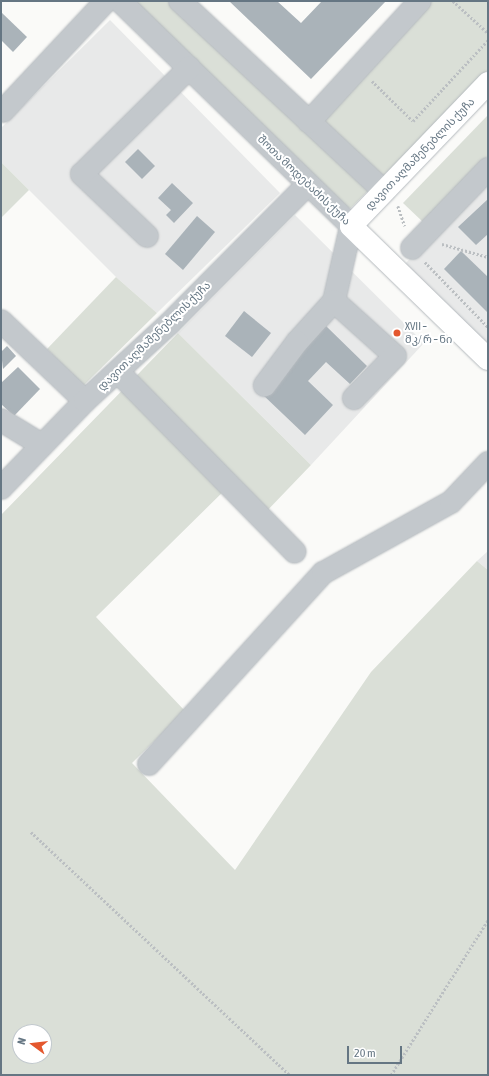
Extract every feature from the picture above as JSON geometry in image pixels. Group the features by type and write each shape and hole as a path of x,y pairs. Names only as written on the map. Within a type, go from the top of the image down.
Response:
{"main road":[{"name":"დავით აღმაშენებლის ქუჩა","path":"351,226 488,83"},
{"name":"შოთა მოდებაძის ქუჩა","path":"351,226 488,359"}],"street":[{"path":"3,112 106,1"},
{"name":"შოთა მოდებაძის ქუჩა","path":"120,1 351,226"},
{"path":"180,1 384,192"},
{"path":"309,122 420,1"},
{"path":"147,236 82,174 189,68"},
{"path":"417,243 488,169"},
{"name":"დავით აღმაშენებლის ქუჩა","path":"1,488 85,401 169,324 308,184"},
{"path":"265,386 297,342 334,301 351,226"},
{"path":"334,301 395,356 354,398"},
{"path":"1,321 85,401"},
{"path":"118,372 295,552"},
{"path":"1,420 42,445"},
{"path":"149,764 323,573 451,502 488,463"}],"path":[{"path":"453,1 488,33"},
{"path":"359,68 413,121 488,40"},
{"path":"384,192 398,206 417,243 488,327"},
{"path":"417,243 488,257"},
{"path":"31,832 290,1075"},
{"path":"391,1075 488,920"}],"shaded area":[{"path":"126,1 173,1 309,130 427,1 488,1 488,70 351,208 331,206"},
{"path":"110,20 280,193 157,313 116,277 1,162 1,128"},
{"path":"488,115 488,156 424,223 403,203"},
{"path":"1,162 29,190 1,218"},
{"path":"488,177 488,347 404,265"},
{"path":"295,215 424,343 311,465 178,333"},
{"path":"116,277 157,313 83,386 47,349"},
{"path":"178,333 311,465 263,515 233,482 96,617 185,711 132,763 235,870 371,672 477,561 488,570 488,1075 1,1075 1,515"},
{"path":"488,551 488,570 477,561"}],"building":[{"path":"229,1 277,1 301,23 322,1 386,1 311,79"},
{"path":"1,12 27,37 13,52 1,40"},
{"path":"138,149 155,166 142,179 125,162"},
{"path":"172,183 193,203 174,223 166,215 171,210 158,198"},
{"path":"488,199 488,234 476,245 458,227"},
{"path":"197,216 215,232 183,270 165,254"},
{"path":"461,251 488,277 488,313 444,269"},
{"path":"244,311 271,333 252,357 225,336"},
{"path":"326,326 367,366 350,384 326,362 308,381 333,405 305,435 262,394"},
{"path":"7,346 16,356 3,369 1,352"},
{"path":"18,367 40,389 14,416 1,404 1,383"}],"place":[{"name":"XVII – მკ/ რ – ნი","path":"397,333"}]}
